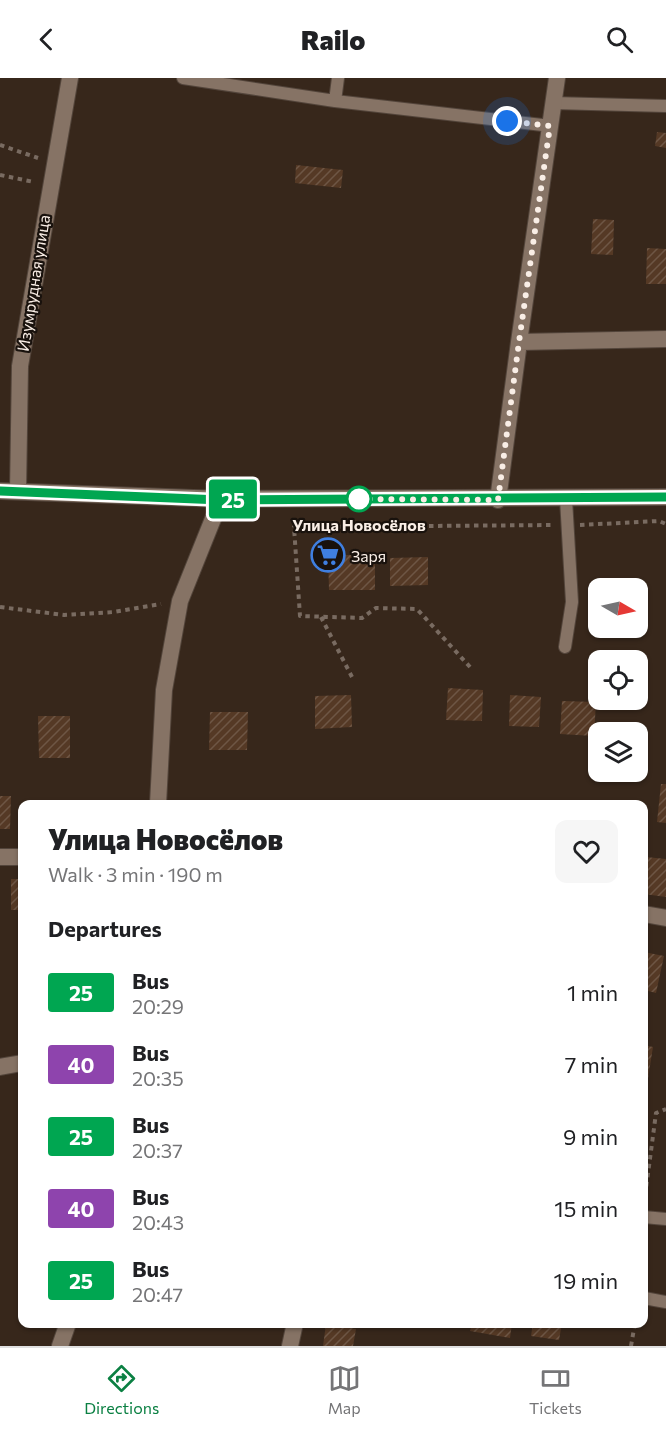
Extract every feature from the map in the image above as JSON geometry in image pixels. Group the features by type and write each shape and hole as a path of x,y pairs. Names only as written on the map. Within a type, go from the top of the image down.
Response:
{"street":[{"name":"Изумрудная улица","path":"18,490 20,366 53,163 70,78"},
{"path":"498,500 557,78"},
{"path":"519,342 666,339"},
{"path":"0,491 221,500 498,500 666,497"},
{"path":"158,800 164,690 180,601 221,500"},
{"path":"0,857 18,857"},
{"path":"648,915 666,918"},
{"path":"0,1067 18,1064"},
{"path":"60,1346 67,1328"},
{"path":"290,1346 294,1328"}],"lane":[{"path":"183,78 335,101 550,126"},
{"path":"335,101 338,78"},
{"path":"554,103 666,106"},
{"path":"565,646 572,602 566,499"},
{"path":"648,1217 666,1219"},
{"path":"648,1299 666,1302"}],"path":[{"path":"0,145 53,163"},
{"path":"0,175 50,185"},
{"path":"470,667 417,609 376,608 362,618 300,616 294,527 569,525 659,521 666,524"},
{"path":"0,607 64,615 114,612 180,601"},
{"path":"321,617 352,677"},
{"path":"648,1174 656,1113 666,1109"},
{"path":"631,1346 633,1328"}],"building":[{"path":"657,132 666,133 666,148 655,146"},
{"path":"296,165 343,170 341,188 295,183"},
{"path":"593,219 614,220 613,255 591,254"},
{"path":"647,248 666,249 666,284 646,284"},
{"path":"328,555 375,555 375,590 329,590"},
{"path":"428,557 428,585 390,586 390,558"},
{"path":"448,688 483,690 482,721 446,720"},
{"path":"351,695 352,727 315,729 315,696"},
{"path":"510,695 541,697 539,727 509,726"},
{"path":"562,701 588,702 588,710 596,710 595,722 588,722 588,736 560,734"},
{"path":"210,712 248,712 247,750 209,750"},
{"path":"38,716 70,716 70,758 39,758"},
{"path":"661,784 666,784 666,823 657,822"},
{"path":"0,796 11,796 10,829 0,829"},
{"path":"648,857 666,859 666,897 648,895"},
{"path":"11,879 18,879 18,910 11,910"},
{"path":"648,953 664,956 656,993 648,991"},
{"path":"648,1046 653,1047 648,1078"},
{"path":"325,1328 356,1329 353,1346 323,1346"},
{"path":"471,1328 511,1328 510,1338 470,1331"},
{"path":"532,1328 561,1328 559,1340 531,1336"}],"bus line":[{"name":"25","path":"0,491 221,500 498,500 666,497"}],"place":[{"name":"Улица Новосёлов","path":"359,499"},
{"name":"Заря","path":"328,555"}],"route":[{"path":"359,499 498,500 550,126 507,121"}]}
